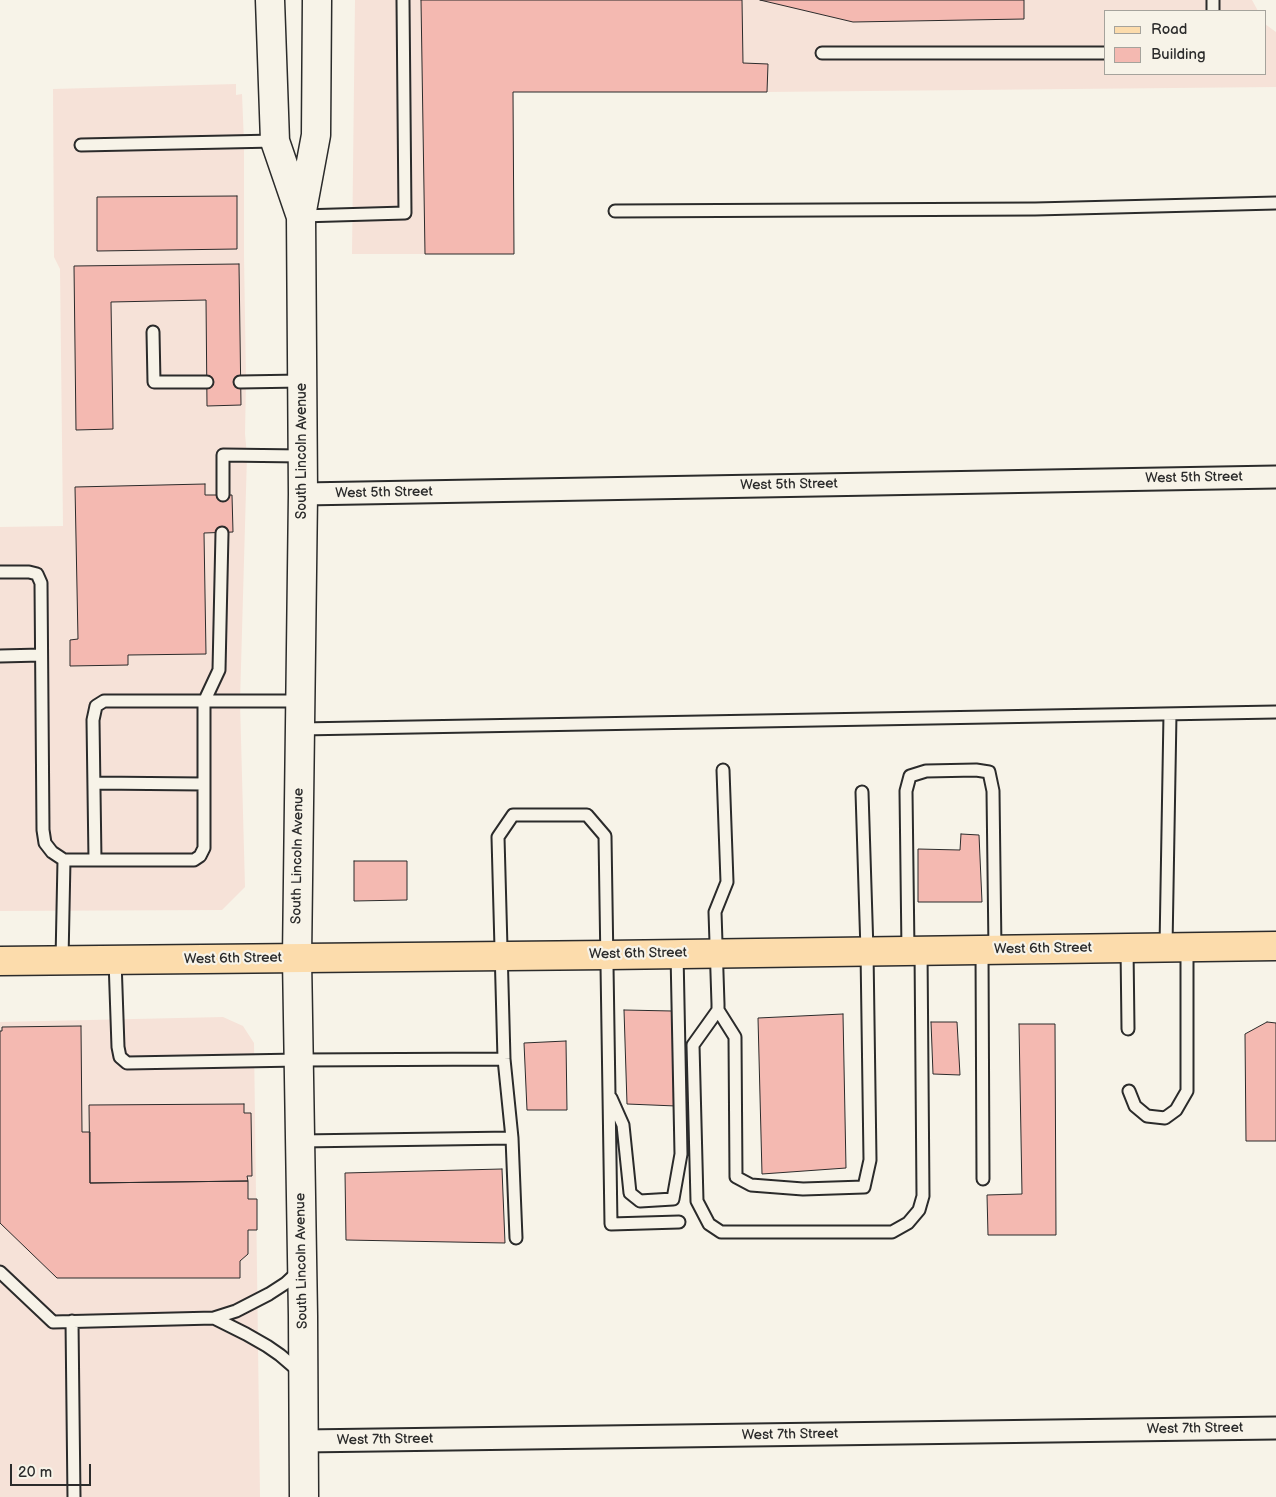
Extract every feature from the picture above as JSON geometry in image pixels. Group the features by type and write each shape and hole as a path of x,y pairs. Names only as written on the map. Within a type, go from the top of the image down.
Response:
{"main road":[{"name":"South Lincoln Avenue","path":"270,0 275,141 301,216"},
{"name":"South Lincoln Avenue","path":"304,1497 297,958 303,494 301,216 316,135 317,0"},
{"name":"West 6th Street","path":"0,961 1276,946"}],"street":[{"name":"West 5th Street","path":"303,494 1276,476"},
{"name":"West 7th Street","path":"303,1441 1276,1428"}],"lane":[{"path":"301,216 405,213 403,0"},
{"path":"822,53 1104,53"},
{"path":"81,145 275,141"},
{"path":"616,211 1035,209 1276,203"},
{"path":"153,332 154,382 207,382"},
{"path":"240,382 301,381"},
{"path":"223,495 223,455 302,456"},
{"path":"0,572 29,572 37,574 40,583 43,830 45,843 52,852 64,860 194,860 200,856 204,848 204,702 219,670 222,533"},
{"path":"0,656 41,655"},
{"path":"95,860 93,720 96,706 104,701 300,701"},
{"path":"300,729 1276,712"},
{"path":"1129,1092 1135,1106 1147,1116 1165,1118 1176,1110 1187,1091 1176,947 1170,714"},
{"path":"724,770 727,882 715,912 718,1010 735,1037 736,1176 751,1185 803,1189 864,1187 870,1160 867,951 862,792"},
{"path":"718,1010 693,1044 697,1202 709,1224 721,1232 892,1232 908,1223 919,1210 923,1196 915,950 906,791 910,776 926,772 976,770 989,772 993,791 983,1178"},
{"path":"94,783 204,784"},
{"path":"516,1238 512,1138 504,1059 498,837 513,815 587,815 606,836 611,1224 679,1222"},
{"path":"62,960 64,860"},
{"path":"1127,948 1128,1029"},
{"path":"609,1094 624,1125 630,1193 640,1201 673,1199 681,1154 678,954"},
{"path":"115,960 118,1047 120,1057 127,1063 504,1059"},
{"path":"300,1141 512,1138"},
{"path":"0,1272 53,1322 72,1322 214,1318 236,1311 269,1294 286,1283 302,1267"},
{"path":"214,1318 267,1346 303,1374"},
{"path":"72,1322 74,1497"}],"shaded area":[{"path":"355,0 1252,0 1257,10 1104,10 1104,75 1266,75 1266,25 1276,32 1276,87 767,92 513,92 514,254 352,254"},
{"path":"236,84 236,95 242,94 244,142 245,434 247,455 240,702 245,887 222,910 0,911 0,527 63,526 60,269 54,257 53,89"},
{"path":"223,1017 243,1026 254,1043 260,1497 0,1497 0,1022"}],"building":[{"path":"421,0 742,0 743,63 768,64 767,92 513,92 514,254 425,254"},
{"path":"760,0 1024,0 1024,19 853,22"},
{"path":"237,196 237,249 97,251 97,197"},
{"path":"239,264 241,405 207,406 206,300 111,302 113,429 76,430 74,266"},
{"path":"205,484 205,495 232,495 233,532 204,533 206,654 128,655 128,665 70,666 70,640 78,639 75,487"},
{"path":"961,834 979,835 982,902 918,902 918,849 960,850"},
{"path":"354,861 407,861 407,900 354,901"},
{"path":"624,1010 672,1011 676,1106 627,1104"},
{"path":"843,1014 846,1168 762,1174 758,1018"},
{"path":"931,1022 957,1022 960,1075 933,1074"},
{"path":"1267,1022 1276,1023 1276,1141 1246,1141 1245,1034"},
{"path":"1019,1024 1055,1024 1056,1235 988,1235 987,1195 1022,1194"},
{"path":"81,1026 82,1132 90,1132 90,1183 248,1181 248,1199 257,1199 257,1230 248,1230 248,1254 240,1261 240,1278 57,1278 0,1223 0,1031 2,1031 2,1027"},
{"path":"566,1041 567,1110 527,1110 524,1043"},
{"path":"244,1104 244,1113 251,1113 252,1176 247,1176 248,1181 90,1183 89,1105"},
{"path":"502,1169 505,1243 346,1240 345,1173"}]}
